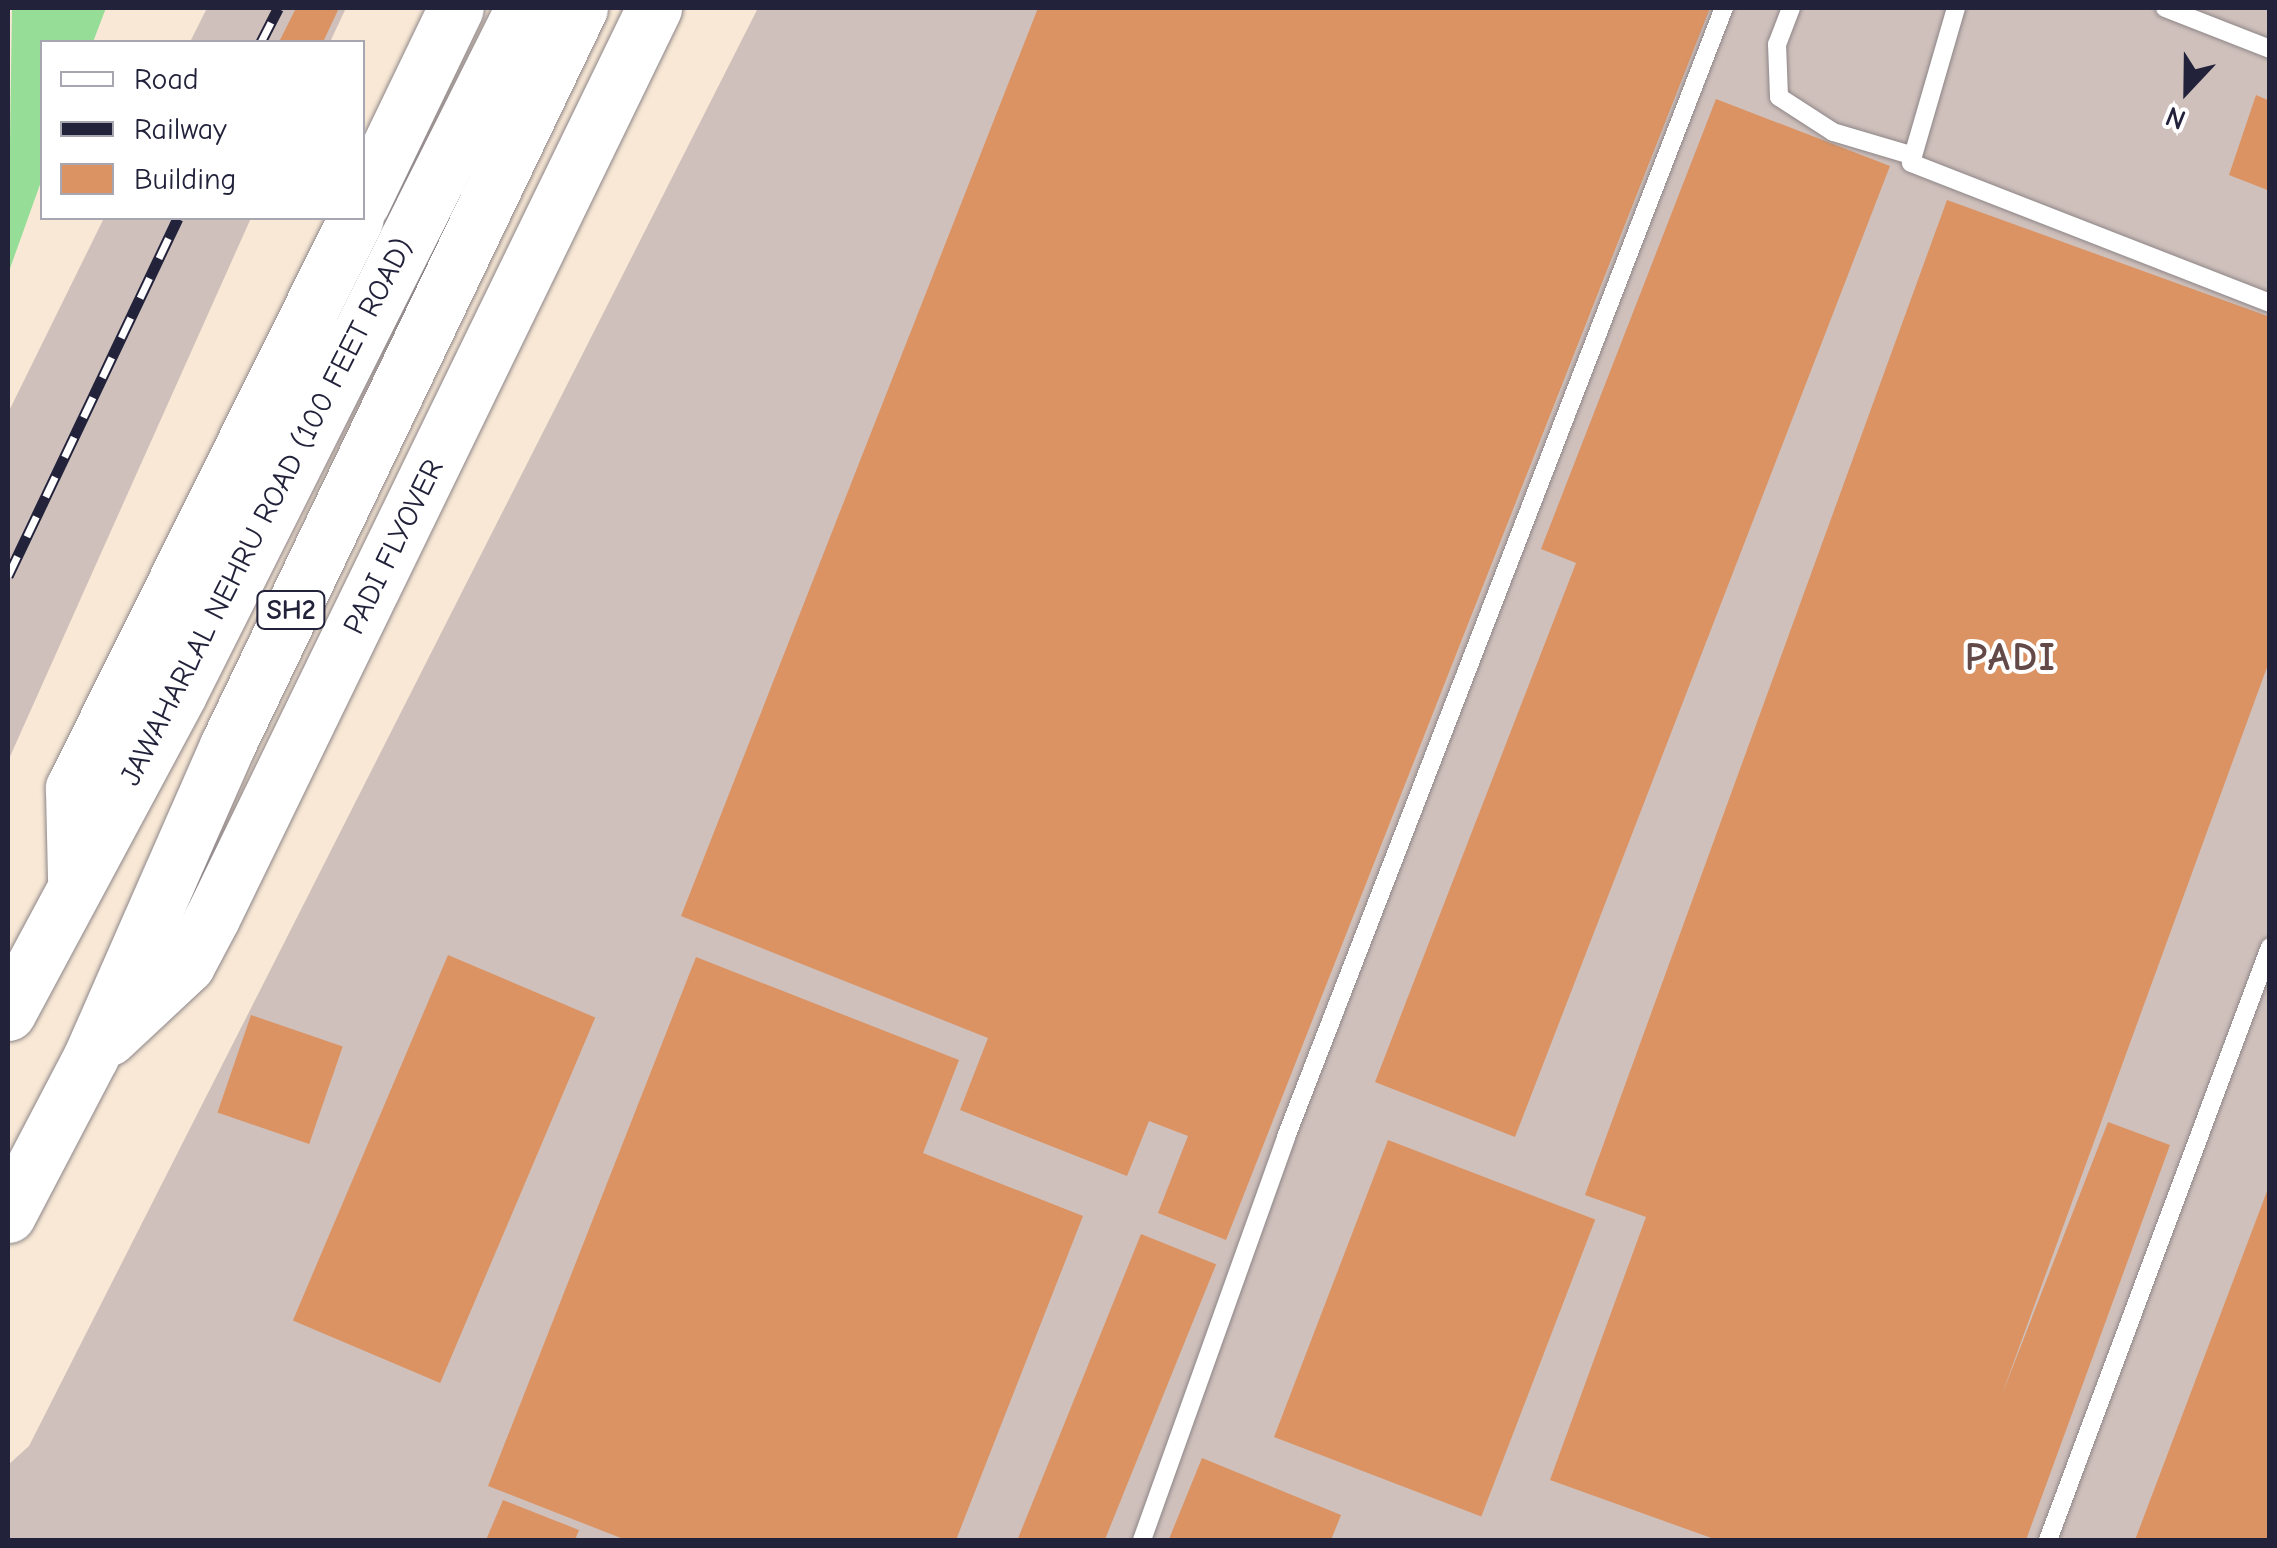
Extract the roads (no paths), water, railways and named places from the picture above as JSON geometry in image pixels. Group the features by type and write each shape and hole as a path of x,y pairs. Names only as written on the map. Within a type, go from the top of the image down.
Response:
{"main road":[{"path":"365,198 456,8"},
{"name":"JAWAHARLAL NEHRU ROAD (100 FEET ROAD)","path":"8,1013 74,880 179,694 523,8"},
{"name":"JAWAHARLAL NEHRU ROAD (100 FEET ROAD)","path":"8,1216 91,1056 227,746 580,8"},
{"name":"PADI FLYOVER","path":"91,1056 186,965 212,918 654,8"},
{"path":"74,880 73,788 355,220"}],"lane":[{"path":"1142,1540 1286,1136 1724,8"},
{"path":"1791,8 1777,44 1779,97 1834,132 1907,154 2270,303"},
{"path":"1907,154 1956,8"},
{"path":"2165,8 2270,49"},
{"path":"2048,1540 2270,947"}],"railway":[{"path":"262,40 278,8"},
{"path":"8,576 177,220"}],"district":[{"name":"PADI","path":"2011,657"}]}
